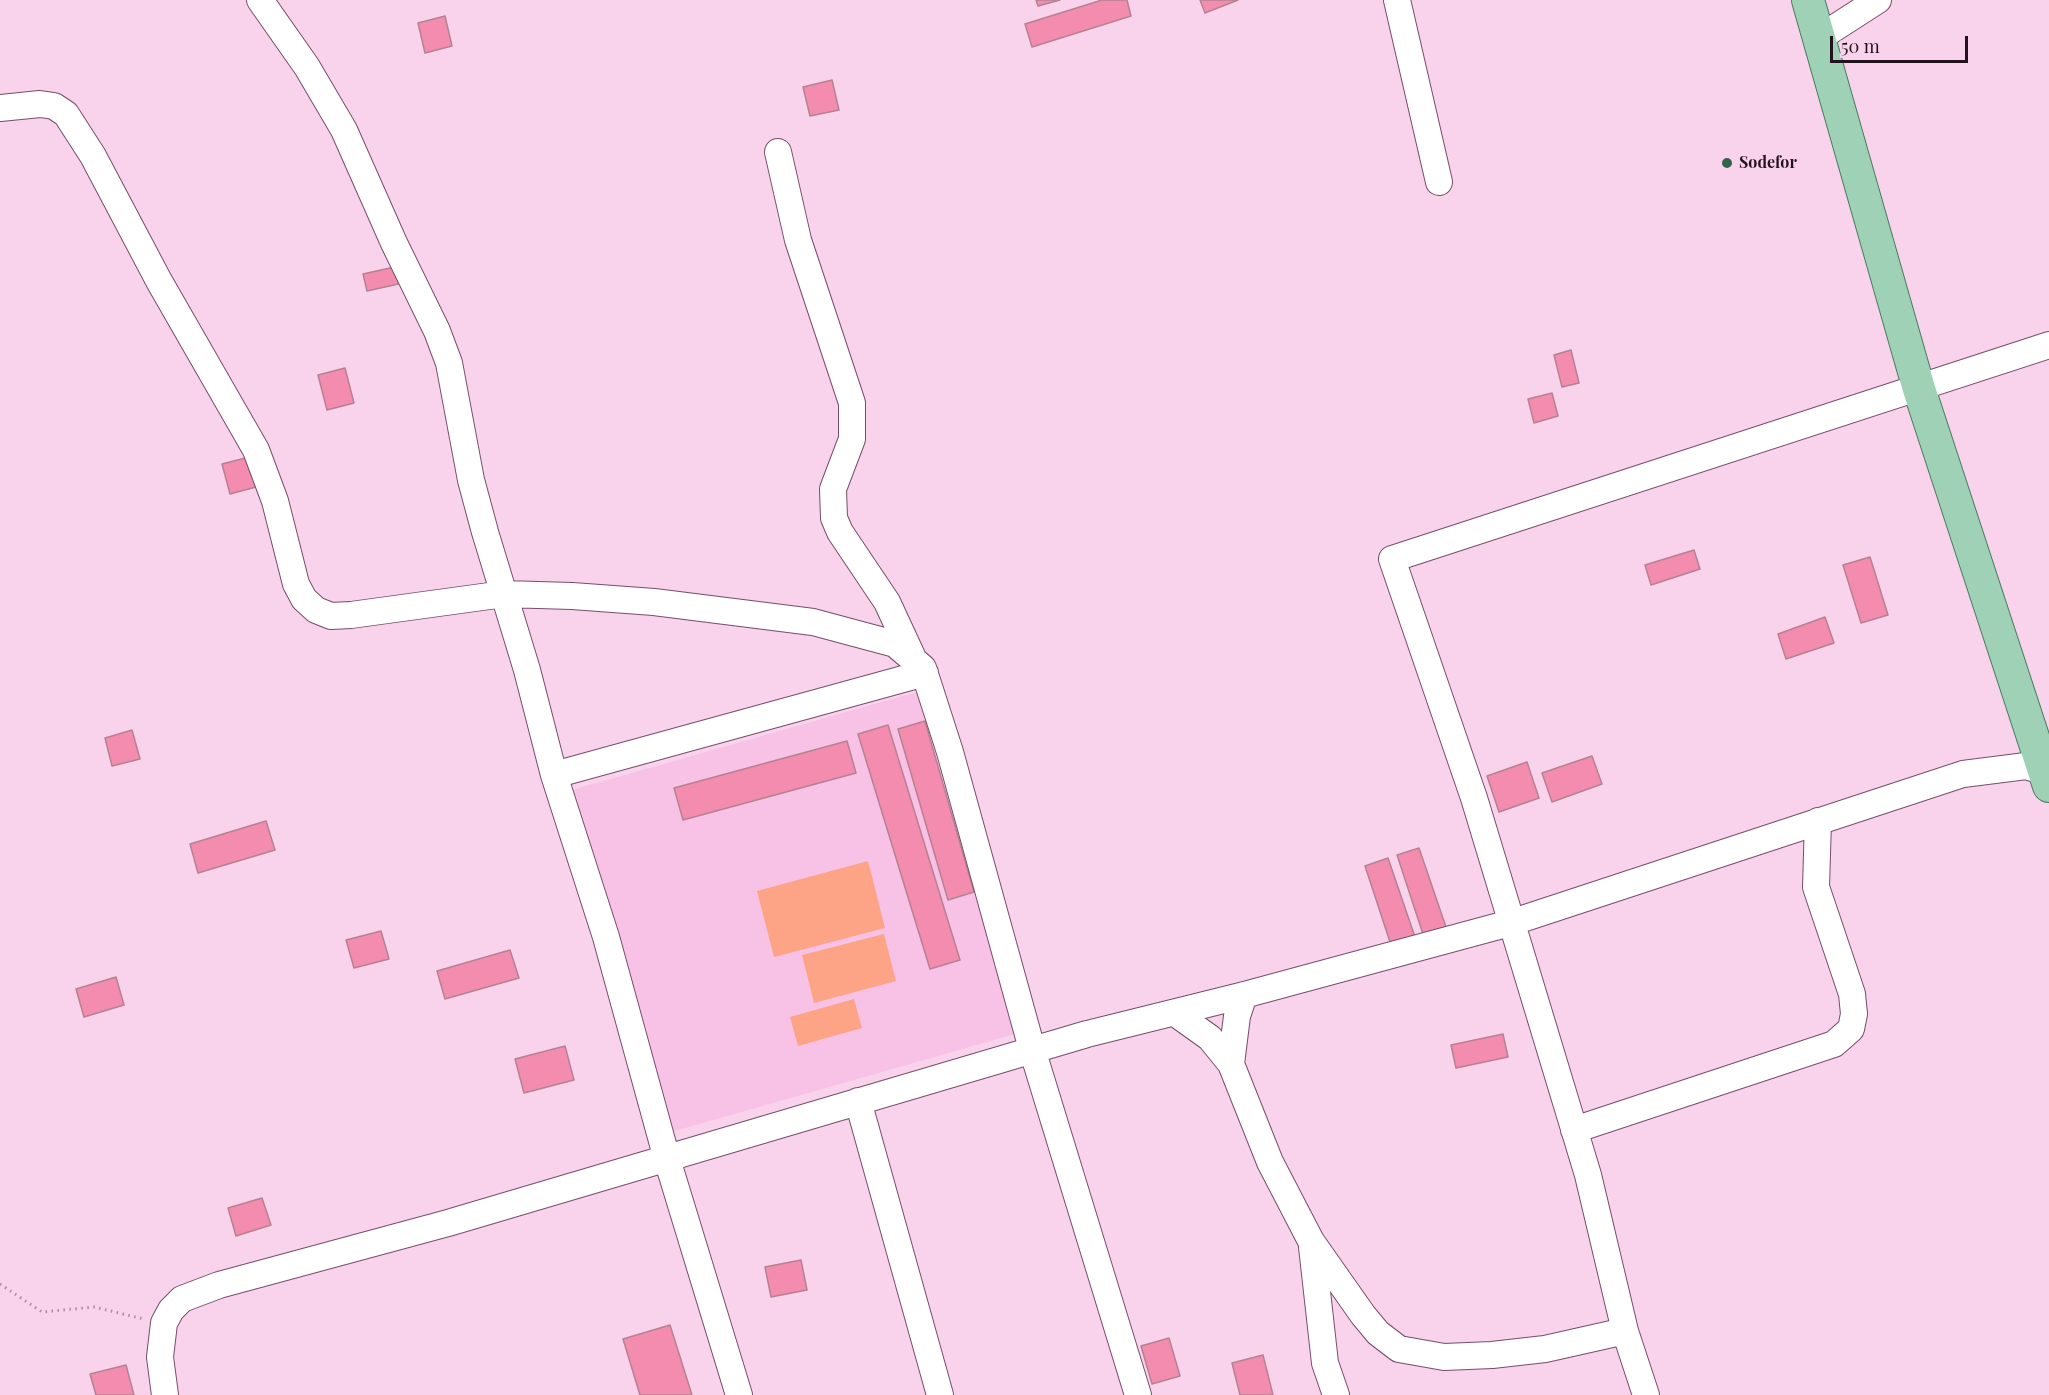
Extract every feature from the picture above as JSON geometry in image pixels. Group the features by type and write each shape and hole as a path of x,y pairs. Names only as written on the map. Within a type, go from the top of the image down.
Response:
{"main road":[{"path":"1808,0 1919,389 2048,777"}],"street":[{"path":"260,0 307,67 344,130 389,232 438,332 453,378 480,516 554,775 606,937 667,1159 739,1395"},
{"path":"1397,0 1439,182"},
{"path":"1819,38 1878,0"},
{"path":"0,108 40,104 54,106 66,114 93,156 159,280 256,450 274,501 296,584 304,599 316,610 331,616 504,594 642,601 813,622 895,644 918,665"},
{"path":"778,152 798,240 853,410 852,439 833,489 834,519 840,532 887,602 918,665 948,742 1032,1049 1138,1395"},
{"path":"1646,1395 1625,1331 1588,1175 1474,798 1392,559 2049,345"},
{"path":"554,775 918,665"},
{"path":"165,1395 160,1357 164,1323 171,1310 182,1299 219,1285 448,1223 1032,1049 1244,995 1510,923 1963,774 2026,766 2048,777"},
{"path":"1574,1130 1834,1044 1851,1029 1854,1014 1852,994 1816,887 1818,821"},
{"path":"1231,1064 1237,1017 1244,995"},
{"path":"1175,1012 1210,1038 1231,1064 1270,1162 1311,1241 1377,1333 1399,1349 1444,1357 1492,1355 1545,1349 1625,1331"},
{"path":"858,1101 940,1395"},
{"path":"1311,1241 1325,1364 1336,1395"}],"path":[{"path":"0,1284 42,1312 94,1307 164,1323"}],"shaded area":[{"path":"917,692 1015,1034 671,1132 572,790"},
{"path":"868,861 885,928 774,957 757,891"},
{"path":"884,934 896,981 814,1003 802,955"},
{"path":"854,999 862,1028 798,1046 790,1017"}],"building":[{"path":"1036,0 1060,0 1038,6"},
{"path":"1102,0 1127,0 1131,16 1032,47 1025,24"},
{"path":"1200,0 1238,0 1205,13"},
{"path":"445,16 452,46 425,53 418,23"},
{"path":"832,80 839,110 810,116 803,87"},
{"path":"399,266 403,283 367,291 363,274"},
{"path":"1571,350 1579,383 1562,387 1554,355"},
{"path":"345,368 354,403 327,410 318,375"},
{"path":"1552,393 1558,416 1534,423 1528,399"},
{"path":"249,457 256,487 230,494 222,464"},
{"path":"1694,550 1700,569 1651,585 1645,565"},
{"path":"1870,557 1888,615 1861,623 1843,565"},
{"path":"1825,617 1834,643 1786,659 1778,634"},
{"path":"925,721 974,892 948,900 898,729"},
{"path":"888,725 960,960 930,969 858,734"},
{"path":"132,730 140,759 112,766 105,738"},
{"path":"847,741 856,773 683,820 674,788"},
{"path":"1592,756 1602,784 1552,802 1542,773"},
{"path":"1527,762 1539,798 1499,812 1487,776"},
{"path":"266,821 275,850 198,873 190,844"},
{"path":"1419,848 1446,927 1423,934 1397,855"},
{"path":"1388,858 1415,937 1391,945 1365,866"},
{"path":"381,931 389,959 354,968 346,940"},
{"path":"510,950 519,978 445,999 437,971"},
{"path":"116,977 124,1005 84,1017 76,989"},
{"path":"1503,1034 1508,1057 1456,1068 1451,1045"},
{"path":"565,1046 574,1080 524,1093 515,1059"},
{"path":"262,1198 271,1225 236,1236 228,1208"},
{"path":"801,1260 807,1290 771,1297 765,1267"},
{"path":"670,1325 692,1395 640,1395 623,1339"},
{"path":"1169,1338 1180,1376 1152,1384 1141,1346"},
{"path":"1263,1355 1273,1395 1240,1395 1232,1363"},
{"path":"126,1365 134,1395 96,1395 90,1374"}],"place":[{"name":"Sodefor","path":"1727,163"}]}
